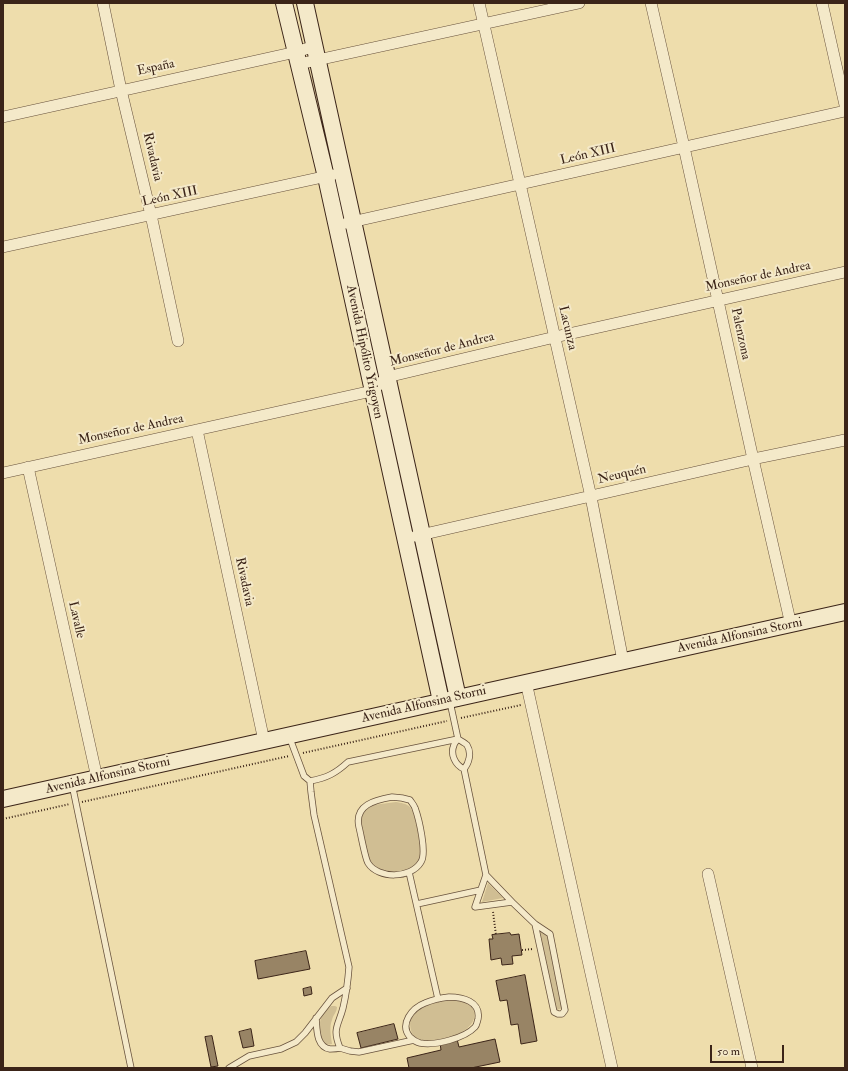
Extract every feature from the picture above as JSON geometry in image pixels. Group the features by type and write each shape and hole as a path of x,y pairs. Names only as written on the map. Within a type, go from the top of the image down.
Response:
{"main road":[{"name":"Avenida Hipólito Yrigoyen","path":"284,3 326,177 405,539 449,699"},
{"name":"Avenida Hipólito Yrigoyen","path":"305,3 422,535 449,699"},
{"name":"Avenida Alfonsina Storni","path":"3,799 845,612"}],"street":[{"name":"Rivadavia","path":"102,3 178,341"},
{"name":"Lacunza","path":"479,3 591,497 623,661"},
{"name":"España","path":"3,117 122,90 298,58 316,53 484,24 579,3"},
{"name":"Palenzona","path":"651,3 791,625"},
{"path":"822,3 845,105"},
{"name":"León XIII","path":"336,226 845,111"},
{"name":"León XIII","path":"3,247 343,173"},
{"name":"Monseñor de Andrea","path":"3,473 372,391 387,377 555,337 845,272"},
{"name":"Rivadavia","path":"197,430 264,740"},
{"name":"Neuquén","path":"405,539 753,459 845,440"},
{"name":"Lavalle","path":"28,467 97,778"},
{"path":"526,682 612,1068"},
{"path":"708,874 752,1068"}],"lane":[{"path":"449,699 458,739 467,745 469,751 470,759 464,769 486,875 475,907 512,902"},
{"path":"289,735 304,776 310,781 319,780 335,773 348,762 458,739"},
{"path":"458,739 454,744 452,754 455,761 464,769"},
{"path":"310,781 310,792 314,814 349,967 347,988 342,1010 336,1026 336,1038 340,1048"},
{"path":"72,784 131,1068"},
{"path":"392,797 402,798 410,800 415,807 424,852 422,861 410,872 389,875 373,868 367,863 358,823 359,815 371,802 392,797"},
{"path":"410,872 438,999"},
{"path":"486,875 535,924 550,934 565,1010 562,1014 554,1012 535,924"},
{"path":"417,904 481,890"},
{"path":"229,1068 249,1056 281,1049 296,1042 305,1033 332,998 347,988"},
{"path":"458,997 466,999 475,1005 478,1015 476,1026 469,1033 450,1040 432,1044 420,1043 408,1035 406,1026 407,1019 412,1011 424,1003 438,999 458,997"},
{"path":"316,1018 320,1042 323,1046 330,1049 340,1048 359,1052 414,1040"}],"path":[{"path":"3,819 531,703"},
{"path":"492,905 496,935"},
{"path":"522,950 540,948"}],"shaded area":[{"path":"317,76 335,162 327,163 309,77"},
{"path":"396,802 407,805 412,811 418,832 420,859 411,869 391,873 380,869 369,861 361,825 361,818 365,810 373,805"},
{"path":"488,883 503,898 482,902"},
{"path":"540,930 547,935 563,1008 556,1010"},
{"path":"443,1001 464,1001 472,1007 474,1018 470,1026 452,1037 440,1040 419,1039 413,1035 410,1023 411,1017 415,1012 428,1005"},
{"path":"331,1006 337,1007 330,1032 332,1044 328,1044 323,1043 320,1036 320,1024 323,1014"}],"building":[{"path":"510,933 511,935 519,934 522,955 512,956 513,964 502,965 501,958 491,960 489,939 493,939 492,935"},
{"path":"306,951 310,969 258,979 255,961"},
{"path":"525,975 537,1041 521,1044 518,1024 511,1025 507,1000 500,1001 496,981"},
{"path":"311,987 312,994 304,996 303,989"},
{"path":"394,1024 398,1039 361,1048 357,1033"},
{"path":"251,1029 254,1046 243,1048 239,1032"},
{"path":"212,1036 218,1066 211,1067 205,1037"},
{"path":"457,1039 459,1047 495,1039 500,1062 471,1068 409,1068 407,1058 441,1050 440,1043"}]}
